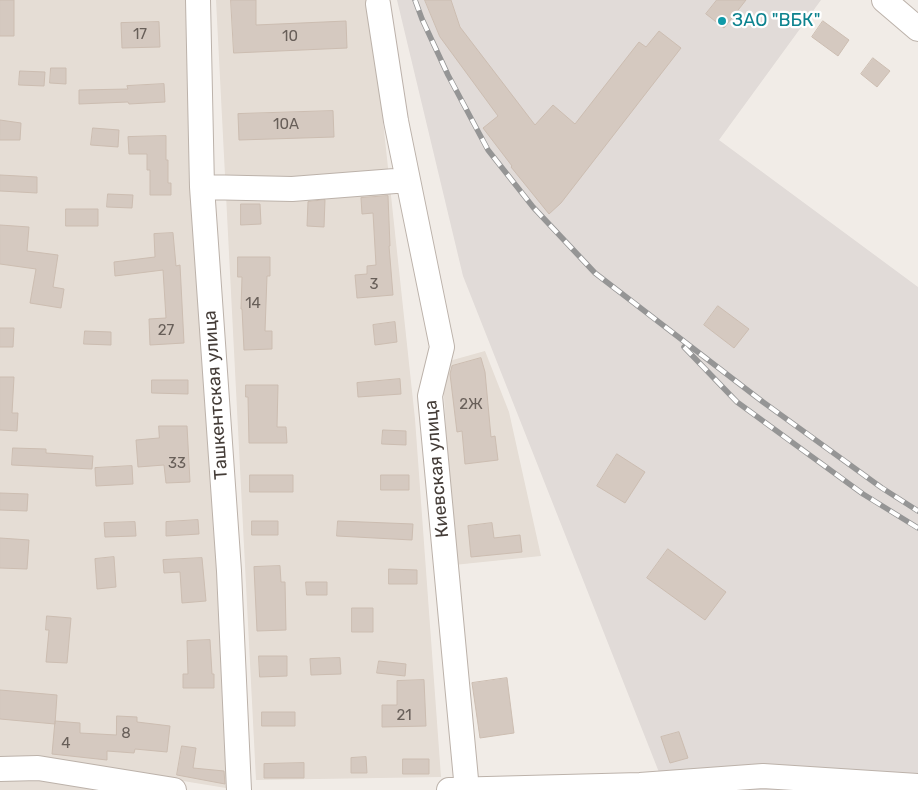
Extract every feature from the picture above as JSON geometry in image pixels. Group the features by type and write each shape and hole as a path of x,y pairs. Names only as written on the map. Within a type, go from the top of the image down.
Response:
{"street":[{"name":"Ташкентская улица","path":"198,0 202,188 229,571 239,790"},
{"path":"884,0 918,29"},
{"name":"Киевская улица","path":"378,4 396,121 442,347 430,396 461,790"},
{"path":"202,188 292,189 408,180"},
{"path":"0,769 38,768 174,790"},
{"path":"461,790 641,787 763,776 918,786"}],"shaded area":[{"path":"0,0 190,0 232,789 67,762 0,759"},
{"path":"216,0 370,0 415,419 441,777 256,780"},
{"path":"397,0 821,0 719,140 918,287 918,790 666,790 463,276"},
{"path":"485,351 509,412 541,556 454,565 442,363"},
{"path":"0,777 58,777 132,790 0,790"}],"building":[{"path":"0,0 14,0 14,36 0,36"},
{"path":"231,0 256,0 256,25 346,21 347,48 234,53"},
{"path":"425,0 451,0 460,27 535,125 553,105 575,124 639,42 646,47 659,31 681,48 561,203 549,214 511,167 483,128 498,116 440,37"},
{"name":"ЗАО \"ВБК\"","path":"717,0 746,0 724,28 706,14"},
{"path":"823,21 849,40 838,56 812,37"},
{"path":"159,22 160,47 122,48 121,23"},
{"path":"873,58 890,71 877,87 861,74"},
{"path":"51,68 66,68 66,84 50,83"},
{"path":"20,71 45,72 44,86 19,85"},
{"path":"164,84 165,102 79,104 79,90 128,89 127,86"},
{"path":"333,111 334,137 239,140 238,114"},
{"path":"0,120 21,123 20,140 0,140"},
{"path":"93,128 119,130 118,147 91,145"},
{"path":"166,136 166,160 168,160 168,183 171,183 171,195 150,195 150,170 147,170 147,154 129,154 128,137"},
{"path":"0,175 37,177 37,193 0,191"},
{"path":"108,194 133,195 132,208 107,207"},
{"path":"388,196 389,246 393,295 357,298 355,275 367,274 367,266 376,265 373,213 362,214 361,198"},
{"path":"325,200 324,227 307,226 308,202"},
{"path":"241,204 260,204 261,224 241,225"},
{"path":"66,209 98,209 98,226 66,226"},
{"path":"0,225 29,227 27,251 58,255 53,287 64,289 61,308 30,303 36,269 0,264"},
{"path":"173,233 176,266 180,265 184,343 150,345 149,319 166,318 163,270 115,276 114,262 155,257 154,234"},
{"path":"238,257 270,257 270,276 267,276 265,331 272,331 272,349 244,350 241,309 242,277 238,277"},
{"path":"718,306 749,329 734,348 704,325"},
{"path":"395,322 397,342 375,345 373,325"},
{"path":"0,328 14,328 13,347 0,347"},
{"path":"85,331 111,332 111,345 84,344"},
{"path":"481,358 485,372 491,437 495,436 498,460 465,464 462,431 457,432 450,374 452,366"},
{"path":"0,377 14,377 12,413 18,413 17,431 0,430"},
{"path":"400,379 401,394 358,397 357,383"},
{"path":"152,380 188,380 188,394 152,393"},
{"path":"246,385 278,385 277,427 286,427 287,443 249,443"},
{"path":"159,426 187,426 190,482 166,483 164,465 138,467 136,440 159,438"},
{"path":"383,430 406,431 406,445 382,444"},
{"path":"13,448 46,449 46,453 93,456 92,469 12,465"},
{"path":"617,454 645,472 625,503 597,486"},
{"path":"132,466 133,484 96,486 95,468"},
{"path":"250,475 293,475 293,492 250,492"},
{"path":"381,475 409,475 409,490 381,490"},
{"path":"0,493 28,494 27,511 0,510"},
{"path":"198,520 199,534 166,536 166,522"},
{"path":"252,521 278,521 278,535 252,535"},
{"path":"338,521 413,524 412,540 337,536"},
{"path":"135,522 136,536 105,537 104,523"},
{"path":"492,523 494,538 520,535 522,552 471,557 468,526"},
{"path":"0,538 29,540 27,569 0,568"},
{"path":"668,549 726,592 705,620 647,578"},
{"path":"114,557 116,587 97,589 95,559"},
{"path":"202,558 206,601 182,603 180,572 164,573 163,560"},
{"path":"280,566 281,582 285,582 286,630 257,631 254,567"},
{"path":"389,569 417,570 417,584 389,584"},
{"path":"306,582 327,582 327,595 307,595"},
{"path":"352,608 373,608 373,632 352,632"},
{"path":"47,616 71,618 67,663 46,662 49,630 46,630"},
{"path":"210,640 214,688 183,688 183,674 188,674 187,641"},
{"path":"259,656 287,656 287,676 260,677"},
{"path":"340,658 341,674 311,675 310,659"},
{"path":"379,661 406,664 405,676 377,673"},
{"path":"507,678 514,733 480,738 472,683"},
{"path":"424,680 426,726 382,727 382,705 397,705 397,681"},
{"path":"0,690 57,695 55,724 0,719"},
{"path":"262,712 295,712 295,726 262,726"},
{"path":"117,716 137,717 137,722 170,726 167,752 135,749 134,753 107,751 107,760 52,754 55,721 80,723 80,733 116,735"},
{"path":"679,732 688,758 670,763 661,737"},
{"path":"182,746 196,748 193,768 224,771 225,784 177,775"},
{"path":"366,757 367,773 351,773 351,758"},
{"path":"403,759 429,759 429,774 403,774"},
{"path":"304,763 304,778 264,778 264,764"}],"railway":[{"path":"415,0 448,75 488,150 533,207 595,273 763,402 882,488 918,511"},
{"path":"684,347 737,402 863,494 918,528"}],"place":[{"name":"ЗАО \"ВБК\"","path":"722,21"}]}
